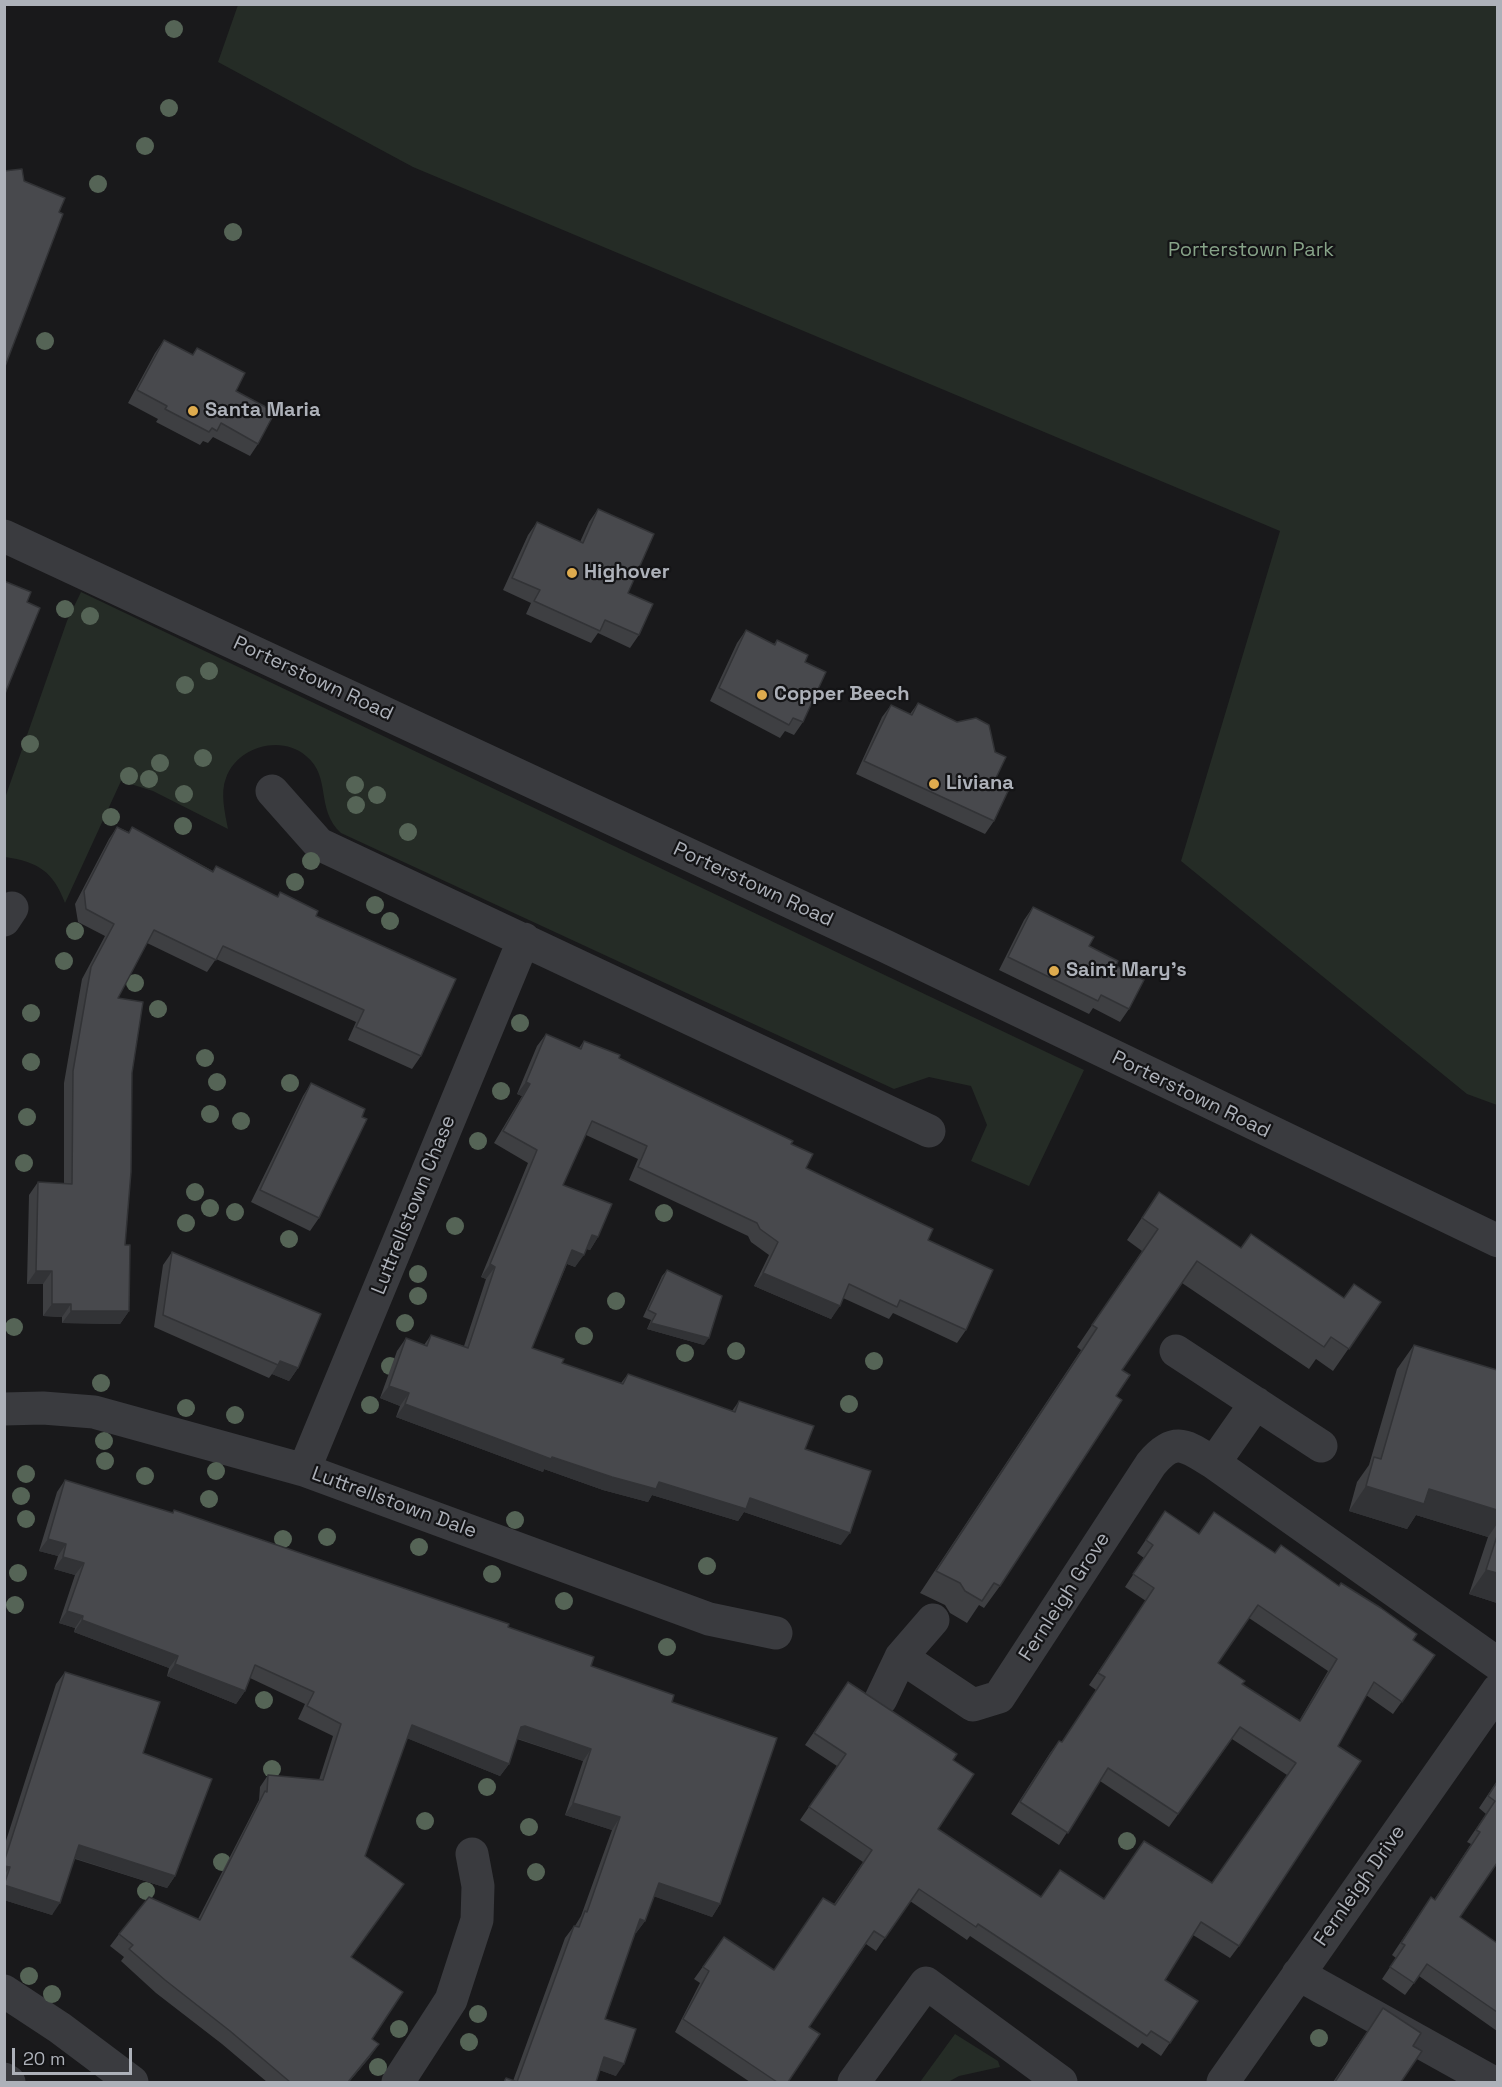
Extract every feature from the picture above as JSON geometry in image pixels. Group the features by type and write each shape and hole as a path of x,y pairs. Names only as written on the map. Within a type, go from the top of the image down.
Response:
{"street":[{"name":"Porterstown Road","path":"4,536 885,946 1497,1241"},
{"path":"272,791 319,844 928,1131"},
{"name":"Luttrellstown Chase","path":"304,1470 524,939"},
{"path":"1176,1351 1321,1446"},
{"path":"1214,1463 1256,1403"},
{"name":"Luttrellstown Dale","path":"4,1409 43,1408 94,1412 135,1421 304,1470 709,1619 776,1633"},
{"name":"Fernleigh Grove","path":"901,1657 973,1705 999,1697 1162,1452 1173,1445 1187,1446 1214,1463 1497,1664"},
{"path":"881,1699 901,1657 933,1620"},
{"name":"Fernleigh Drive","path":"1223,2082 1497,1690"},
{"path":"398,2082 451,2000 477,1920 478,1886 472,1854"},
{"path":"1298,1974 1492,2082"},
{"path":"854,2082 927,1983 1061,2082"},
{"path":"4,1991 132,2082"},
{"path":"4,2079 9,2082"}],"green space":[{"name":"Porterstown Park","path":"238,5 1497,5 1497,1105 1467,1094 1181,861 1280,531 413,167 218,62"},
{"path":"81,592 1084,1070 1029,1186 971,1161 987,1125 971,1086 929,1077 894,1089 341,833 328,814 322,783 314,764 296,749 273,745 261,747 240,758 232,767 223,790 228,829 153,791 121,781 65,903 55,883 43,870 27,862 5,857 5,798 67,621"},
{"path":"955,2034 998,2061 1000,2067 959,2076 948,2082 920,2082"}],"building":[{"path":"22,169 24,181 65,198 59,212 63,214 4,369 4,171"},
{"name":"Santa Maria","path":"164,340 193,355 197,348 245,373 236,391 275,412 258,444 221,423 217,431 212,428 209,432 165,409 167,406 137,390"},
{"name":"Highover","path":"598,509 654,534 628,593 653,604 639,635 605,620 600,631 534,601 540,590 512,578 537,522 583,543"},
{"path":"4,581 31,592 27,602 40,608 4,696"},
{"name":"Copper Beech","path":"746,630 775,645 777,640 808,655 805,662 826,672 803,722 793,718 789,725 719,688"},
{"name":"Liviana","path":"918,703 957,722 976,718 989,725 995,752 1006,757 994,782 1009,789 994,821 864,761 891,705 912,715"},
{"path":"117,827 129,833 132,827 213,872 216,866 278,897 280,892 318,911 316,916 456,979 421,1056 356,1027 364,1010 223,946 216,960 154,930 118,998 143,1002 132,1073 131,1172 125,1245 130,1245 129,1311 71,1311 71,1304 52,1304 52,1271 36,1271 38,1182 72,1184 73,1071 91,967 114,924 86,909 84,891"},
{"name":"Saint Mary's","path":"1033,907 1094,937 1089,946 1118,961 1116,966 1144,980 1129,1009 1101,995 1098,1001 1008,957"},
{"path":"546,1034 581,1049 584,1041 620,1055 619,1058 793,1141 791,1144 813,1154 806,1168 933,1229 928,1240 993,1270 966,1330 900,1300 897,1307 849,1284 840,1306 763,1273 778,1242 760,1229 757,1223 638,1167 647,1146 592,1121 563,1185 612,1204 598,1237 592,1235 584,1255 572,1250 532,1348 564,1359 562,1363 623,1384 628,1374 735,1412 739,1401 814,1426 805,1449 871,1471 850,1533 750,1498 746,1509 659,1482 656,1489 552,1457 551,1459 405,1404 409,1393 389,1386 406,1338 427,1346 431,1335 468,1348 495,1267 490,1264 537,1150 503,1131 530,1084 526,1082"},
{"path":"311,1083 365,1109 362,1117 367,1119 319,1218 260,1190"},
{"path":"1159,1192 1241,1248 1251,1234 1344,1298 1354,1284 1381,1302 1349,1349 1331,1337 1324,1347 1197,1261 1122,1370 1130,1375 1116,1396 1122,1400 1000,1586 994,1583 982,1601 965,1591 960,1583 936,1571 1097,1328 1092,1325 1158,1229 1142,1218"},
{"path":"172,1252 321,1314 298,1368 280,1361 278,1365 163,1315"},
{"path":"667,1270 722,1296 709,1338 651,1323 656,1314 648,1310"},
{"path":"1414,1345 1497,1370 1497,1510 1429,1489 1424,1504 1366,1486 1374,1457 1381,1459"},
{"path":"65,1480 173,1513 174,1510 509,1624 508,1627 594,1657 591,1666 674,1695 672,1702 777,1738 720,1904 659,1883 645,1921 640,1919 605,2019 636,2029 624,2064 604,2057 596,2082 517,2082 574,1926 579,1927 585,1911 587,1912 620,1817 573,1803 591,1749 525,1726 521,1727 509,1764 412,1725 365,1856 404,1884 351,1957 403,1992 372,2039 379,2044 348,2082 290,2082 129,1949 133,1945 119,1934 149,1897 200,1920 265,1791 267,1792 268,1775 323,1780 341,1724 307,1706 314,1692 255,1665 245,1691 175,1664 178,1656 82,1620 83,1616 67,1611 84,1563 63,1557 66,1544 48,1539"},
{"path":"1165,1511 1199,1534 1214,1512 1275,1553 1281,1545 1339,1586 1341,1583 1381,1608 1417,1634 1413,1640 1435,1655 1402,1702 1374,1682 1338,1746 1361,1761 1239,1946 1201,1922 1165,1980 1198,2001 1170,2043 1151,2031 1147,2036 978,1924 976,1927 919,1889 885,1938 874,1931 809,2027 820,2034 788,2082 777,2082 683,2019 709,1971 703,1967 724,1937 774,1970 823,1898 835,1905 872,1850 809,1807 846,1754 814,1733 848,1682 957,1754 953,1760 974,1774 938,1829 1041,1897 1060,1870 1104,1899 1144,1841 1212,1883 1296,1763 1240,1727 1178,1814 1108,1768 1068,1833 1020,1802 1059,1741 1062,1742 1105,1677 1098,1673 1154,1588 1133,1574 1153,1545 1146,1540","holes":["1258,1605 1337,1659 1300,1721 1242,1684 1245,1681 1218,1663"]},
{"path":"1497,1536 1497,1573 1486,1570"},
{"path":"65,1672 160,1702 143,1753 212,1779 175,1876 79,1845 60,1903 4,1885 10,1867 4,1866 4,1862"},
{"path":"1497,1782 1497,1863 1460,1917 1497,1943 1497,2012 1427,1964 1414,1983 1390,1967 1405,1945 1401,1943 1431,1897 1435,1900 1480,1832 1476,1830 1495,1801 1488,1796"},
{"path":"1383,2008 1421,2033 1413,2046 1422,2051 1401,2082 1335,2082"},
{"path":"506,2078 517,2082 504,2082"}],"place":[{"name":"Santa Maria","path":"193,411"},
{"name":"Highover","path":"572,573"},
{"name":"Copper Beech","path":"762,695"},
{"name":"Liviana","path":"934,784"},
{"name":"Saint Mary's","path":"1054,971"}]}
